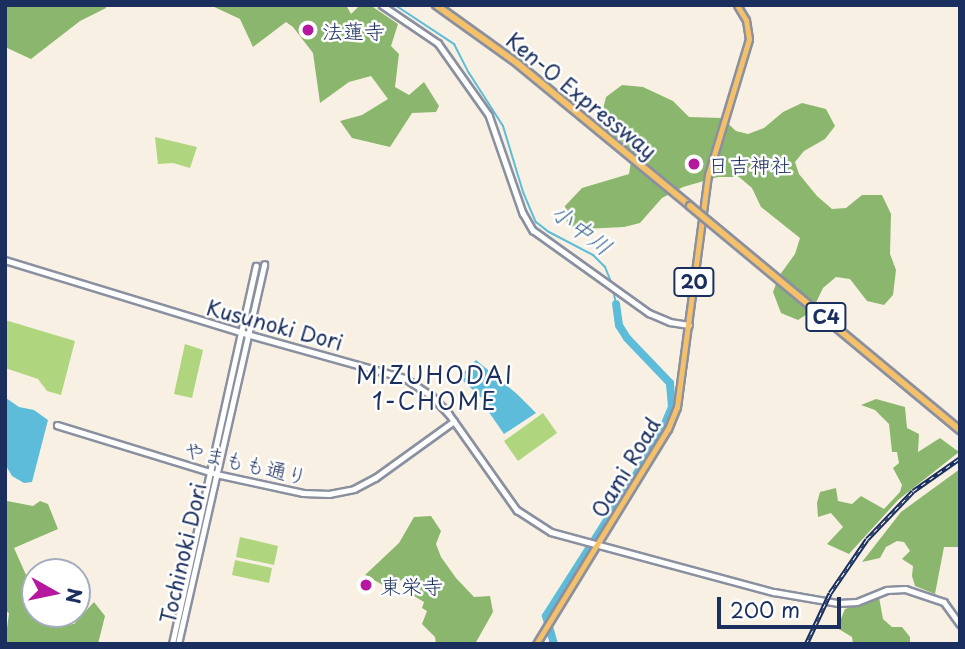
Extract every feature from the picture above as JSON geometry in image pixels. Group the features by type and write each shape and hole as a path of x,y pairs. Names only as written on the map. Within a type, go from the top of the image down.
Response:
{"highway":[{"name":"Ken-O Expressway","path":"437,6 518,64 960,430"}],"main road":[{"name":"Oami Road","path":"536,644 672,421 680,394 708,175 749,39 746,20 737,5"}],"street":[{"path":"382,5 438,44 489,115 527,223 542,238 662,319 689,325"},
{"name":"Kusunoki Dori","path":"5,260 244,333 405,378 432,396 454,421 510,502 525,517 551,532 774,592 838,603 857,602 887,590 905,589 944,602 960,624"},
{"name":"Tochinoki Dori","path":"244,333 264,265"},
{"name":"Tochinoki Dori","path":"178,644 256,266"},
{"name":"やまもも通り","path":"57,425 213,473 303,493 341,492 374,478 454,421"},
{"name":"Tochinoki Dori","path":"172,644 213,473"}],"green space":[{"path":"5,5 105,5 106,8 80,21 31,59 5,47"},
{"path":"210,5 346,5 351,14 360,5 370,5 398,24 391,46 399,54 395,87 409,95 424,82 439,106 436,112 412,113 390,147 352,138 340,121 362,115 388,99 371,76 349,82 320,103 313,53 293,27 286,22 253,47 240,19"},
{"path":"622,85 643,87 673,101 689,117 722,118 736,131 748,134 764,128 783,112 802,103 826,109 835,126 825,139 804,151 795,162 799,174 832,209 846,208 862,195 882,195 891,214 890,254 896,270 893,295 884,305 867,301 850,279 836,277 823,288 812,311 798,320 781,313 773,292 779,276 795,254 800,238 761,207 752,188 739,177 718,177 683,187 662,198 640,223 624,227 583,229 567,225 565,206 582,188 629,174 631,161 622,142 607,131 602,113 606,97"},
{"path":"155,137 197,147 190,168 173,163 158,164"},
{"path":"5,320 75,341 61,395 47,391 38,379 5,368"},
{"path":"185,344 203,350 192,398 174,394"},
{"path":"876,399 905,407 907,428 919,434 918,452 940,438 959,452 898,500 849,554 827,544 843,527 831,513 818,517 817,503 820,492 836,488 838,501 852,504 861,496 884,509 900,492 902,485 893,468 899,463 897,452 892,452 889,424 875,410 861,405"},
{"path":"543,413 557,433 518,461 504,441"},
{"path":"960,469 960,547 944,547 935,594 915,586 913,566 902,559 910,551 904,542 897,541 886,547 880,558 862,562 901,512"},
{"path":"7,501 33,506 40,501 48,504 58,529 14,548 21,564 21,628 91,628 91,605 94,602 105,616 98,644 5,644 9,613 5,611"},
{"path":"431,516 441,531 436,544 441,557 456,578 474,597 490,596 493,612 475,644 436,644 435,637 422,624 427,611 422,608 424,602 414,596 419,585 405,577 390,589 365,575 399,543 414,517"},
{"path":"240,537 278,546 274,565 236,557"},
{"path":"235,560 272,568 269,583 232,575"},
{"path":"879,597 883,619 892,627 902,627 910,637 910,644 853,644 852,637 837,628 845,609"}],"water":[{"path":"476,360 536,413 504,434 486,408 489,405 459,377"},
{"path":"6,398 19,407 34,410 48,420 32,482 24,483 12,476 5,464"}],"waterway":[{"name":"小中川","path":"395,5 454,44 503,126 523,192 536,222 549,232 593,255 605,267 612,284"},
{"name":"小中川","path":"613,289 616,304"},
{"name":"小中川","path":"554,644 546,616 658,440 672,407 670,383 627,338 619,325 616,304"}],"railway":[{"path":"806,644 830,593 867,539 913,491 960,458"}],"place":[{"name":"法蓮寺","path":"308,30"},
{"name":"日吉神社","path":"694,164"},
{"name":"東栄寺","path":"366,585"}],"district":[{"name":"MIZUHODAI 1-CHOME","path":"435,388"}]}
